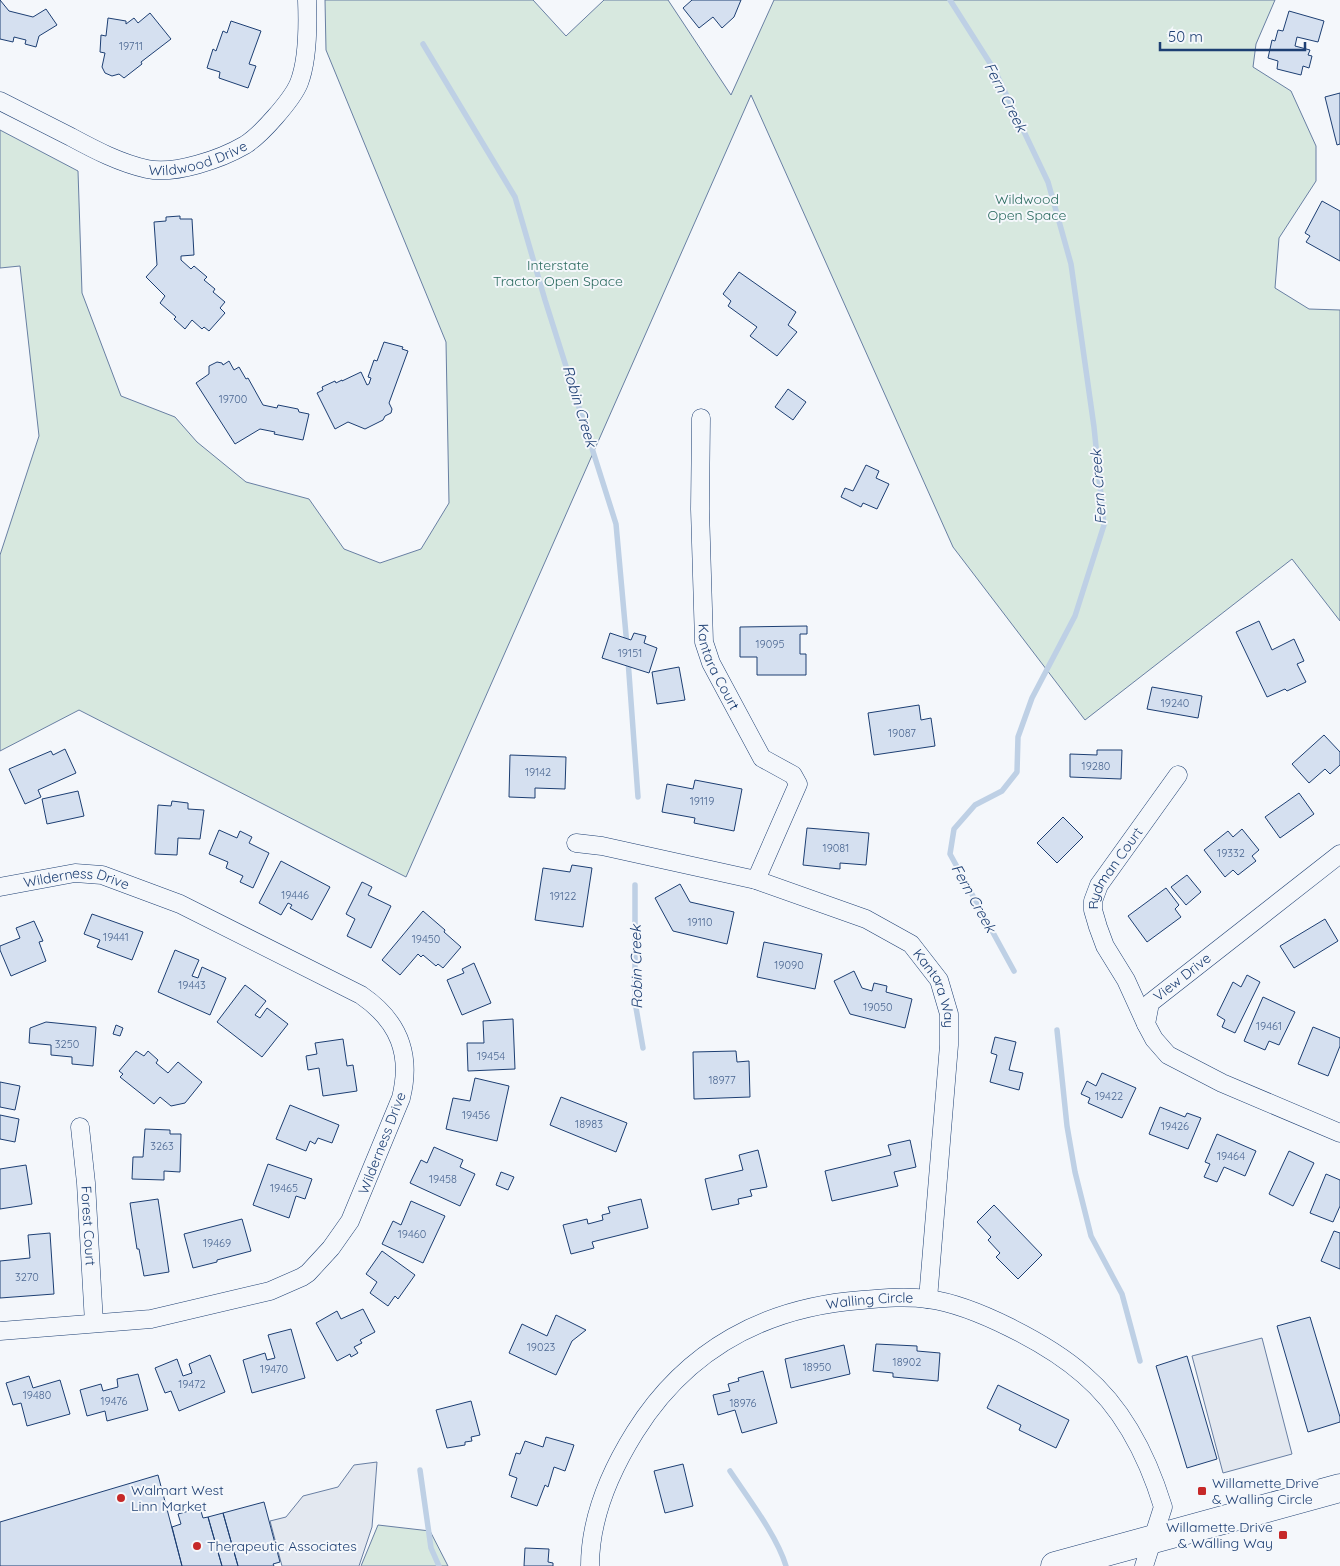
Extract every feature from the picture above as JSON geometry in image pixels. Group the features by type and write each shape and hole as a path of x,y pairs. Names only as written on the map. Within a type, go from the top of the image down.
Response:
{"main road":[{"path":"1055,1566 1340,1488"}],"street":[{"name":"Wildwood Drive","path":"0,101 89,147 125,163 167,171 189,167 246,144 276,116 299,84 304,62 307,0"},
{"name":"Kantara Court","path":"701,418 700,508 704,642 711,663 762,758 793,775 798,784 756,880"},
{"name":"Rydman Court","path":"1146,1024 1126,980 1106,946 1093,910 1093,901 1099,885 1178,774"},
{"name":"Kantara Way","path":"576,843 602,846 756,880 866,919 911,944 939,980 949,1014 949,1045 928,1299"},
{"name":"View Drive","path":"1146,1024 1150,1003 1340,854"},
{"name":"Wilderness Drive","path":"0,887 75,873 102,875 180,904 361,995 372,1003 390,1022 399,1038 404,1054 405,1074 401,1098 358,1205 342,1234 308,1273 279,1288 151,1319 0,1331"},
{"path":"1146,1024 1154,1039 1168,1055 1222,1083 1340,1133"},
{"name":"Forest Court","path":"80,1126 86,1184 94,1323"},
{"name":"Walling Circle","path":"590,1566 594,1526 606,1490 622,1453 663,1393 687,1370 731,1337 776,1317 843,1301 888,1298 928,1299 957,1306 1014,1329 1062,1358 1085,1376 1126,1424 1141,1448 1153,1474 1163,1507 1144,1566"}],"green space":[{"path":"325,0 533,0 566,36 604,0 668,0 731,95 774,0 1275,0 1256,44 1253,67 1291,91 1316,146 1316,181 1279,238 1275,288 1309,309 1340,310 1340,621 1292,559 1085,720 953,547 751,95 406,877 79,710 0,751 0,555 39,436 20,266 0,268 0,130 78,171 82,293 121,396 175,417 197,442 246,482 309,499 344,549 380,563 421,549 449,503 446,342 326,50"},
{"path":"378,1525 430,1531 448,1566 361,1566"}],"shaded area":[{"path":"1262,1338 1292,1454 1223,1473 1192,1356"},
{"path":"377,1462 372,1527 359,1566 282,1566 270,1521 286,1517 303,1496 338,1487 354,1465"}],"building":[{"path":"0,0 9,11 33,17 46,9 57,25 39,36 36,47 25,44 26,40 14,37 13,42 0,39"},
{"path":"692,0 741,0 734,17 722,28 713,17 699,28 683,8"},
{"path":"1289,11 1324,21 1318,42 1297,37 1295,46 1310,50 1308,55 1312,56 1309,68 1303,66 1301,75 1277,69 1278,61 1268,58 1272,40 1275,41 1278,30 1283,31"},
{"path":"150,13 171,39 124,78 119,74 112,76 105,73 102,67 105,53 100,52 101,35 106,36 108,18 126,21 126,24 134,18 138,23"},
{"path":"231,21 261,31 249,64 256,66 248,88 219,78 220,72 207,68 213,49 216,51 223,31 227,33"},
{"path":"1340,93 1340,144 1337,145 1325,97"},
{"path":"1322,201 1340,211 1340,261 1306,242 1310,236 1305,233"},
{"path":"180,216 180,219 192,219 194,255 181,256 181,260 191,269 194,266 207,277 204,280 215,289 213,292 225,302 220,308 225,313 209,331 204,327 202,329 192,320 185,329 174,319 176,317 160,303 165,296 146,277 157,265 154,222 166,221 166,217"},
{"path":"739,272 796,312 788,325 797,332 777,356 750,336 757,327 728,306 731,301 723,294"},
{"path":"384,342 403,347 402,349 408,351 389,403 392,409 391,413 385,416 383,420 365,429 348,422 335,429 317,393 323,390 322,387 335,381 336,383 342,381 361,372 367,385 369,384 371,378 368,377 374,360 377,361"},
{"path":"229,361 234,370 239,367 246,379 248,378 263,405 277,408 278,405 298,409 299,412 309,414 303,440 260,429 235,444 196,383 209,374 209,366 217,362 223,365"},
{"path":"788,389 806,402 793,420 775,407"},
{"path":"866,465 879,471 876,478 889,484 877,509 863,503 861,507 841,497 845,488 853,491"},
{"path":"1259,621 1272,650 1294,639 1304,661 1297,664 1306,682 1287,691 1285,689 1267,697 1236,632"},
{"path":"807,626 807,634 800,634 800,654 806,654 806,675 757,675 757,657 740,657 740,627"},
{"path":"610,633 631,640 634,633 646,636 644,643 657,648 649,673 602,658"},
{"path":"679,667 685,700 657,704 652,672"},
{"path":"1152,687 1202,696 1198,718 1147,709"},
{"path":"919,705 921,720 931,718 935,746 874,755 868,713"},
{"path":"1324,735 1340,752 1340,765 1330,774 1325,769 1309,783 1292,764"},
{"path":"65,749 76,773 38,790 41,797 25,804 9,769 51,751 53,755"},
{"path":"1097,750 1122,750 1121,779 1070,777 1070,754 1097,755"},
{"path":"510,755 566,757 565,789 535,788 535,798 509,797"},
{"path":"695,780 742,789 734,831 694,823 695,818 662,812 667,784 693,789"},
{"path":"78,791 84,816 47,824 42,799"},
{"path":"1299,793 1314,814 1280,838 1265,817"},
{"path":"172,801 188,803 188,809 204,810 200,839 178,838 177,855 155,854 158,805 171,806"},
{"path":"1063,817 1083,837 1057,863 1037,843"},
{"path":"807,828 869,833 866,865 840,863 840,869 803,865"},
{"path":"1242,829 1259,850 1252,856 1256,861 1238,875 1233,870 1225,877 1204,850 1228,831 1233,837"},
{"path":"219,830 237,838 240,831 252,837 249,843 269,853 253,888 240,882 243,876 226,868 228,862 209,854"},
{"path":"281,861 330,887 312,920 290,908 292,905 288,903 281,915 259,903"},
{"path":"572,865 592,868 583,927 535,920 543,868 570,872"},
{"path":"1187,875 1201,892 1186,905 1171,887"},
{"path":"362,882 372,887 368,895 391,906 371,948 347,936 355,919 346,914"},
{"path":"680,884 690,902 734,912 727,944 673,931 655,898"},
{"path":"1166,888 1179,905 1175,909 1181,917 1147,942 1128,916"},
{"path":"423,911 461,947 443,968 438,964 436,966 423,955 421,957 418,954 400,975 382,960"},
{"path":"92,914 143,932 132,960 97,947 100,940 84,934"},
{"path":"1325,919 1338,941 1294,968 1280,946"},
{"path":"34,921 43,941 39,942 46,961 11,976 0,946 20,938 16,928"},
{"path":"764,942 822,954 815,989 757,977"},
{"path":"175,950 199,960 192,976 198,978 202,967 226,978 210,1015 158,992"},
{"path":"474,963 491,1003 462,1015 447,980 464,973 462,969"},
{"path":"854,971 862,988 872,991 874,983 887,986 886,992 912,999 905,1028 850,1014 834,981"},
{"path":"1247,975 1260,982 1235,1033 1222,1027 1225,1020 1217,1015 1233,982 1241,987"},
{"path":"245,985 266,1001 255,1015 260,1018 267,1008 288,1024 262,1057 217,1022"},
{"path":"1263,997 1295,1012 1279,1045 1269,1041 1265,1050 1244,1041"},
{"path":"513,1019 515,1069 468,1071 467,1043 484,1043 483,1021"},
{"path":"46,1022 96,1027 93,1066 72,1064 72,1057 51,1055 51,1045 29,1043 30,1028"},
{"path":"116,1025 123,1028 120,1036 113,1034"},
{"path":"1313,1027 1340,1038 1340,1046 1328,1076 1298,1064"},
{"path":"995,1037 1016,1042 1009,1070 1023,1073 1019,1090 990,1082 997,1055 991,1053"},
{"path":"343,1039 347,1066 353,1065 357,1091 323,1096 319,1068 308,1070 306,1056 317,1054 315,1043"},
{"path":"136,1051 144,1056 148,1051 158,1060 156,1063 168,1073 178,1062 202,1082 185,1103 171,1106 160,1097 154,1104 120,1077 123,1074 119,1071"},
{"path":"736,1051 737,1062 749,1061 750,1097 694,1099 693,1052"},
{"path":"1102,1073 1136,1088 1122,1118 1088,1103 1090,1098 1081,1094 1087,1081 1096,1086"},
{"path":"475,1078 509,1086 497,1141 446,1129 453,1098 470,1101"},
{"path":"0,1082 20,1086 15,1110 0,1107"},
{"path":"561,1097 627,1123 616,1152 550,1125"},
{"path":"290,1105 339,1125 332,1143 318,1138 315,1144 310,1141 306,1151 276,1139"},
{"path":"1160,1107 1185,1117 1187,1113 1201,1118 1188,1149 1149,1134"},
{"path":"0,1115 19,1119 15,1142 0,1139"},
{"path":"145,1129 170,1130 170,1134 181,1134 180,1172 164,1171 164,1180 132,1179 133,1157 143,1157"},
{"path":"1217,1134 1256,1151 1245,1176 1224,1167 1217,1182 1204,1177 1210,1164 1205,1162"},
{"path":"910,1140 916,1167 894,1172 898,1186 832,1201 825,1171 891,1155 888,1145"},
{"path":"434,1147 463,1160 460,1167 475,1174 460,1206 410,1183 421,1160 427,1163"},
{"path":"758,1150 767,1187 750,1190 752,1196 738,1199 739,1204 712,1210 705,1179 743,1170 739,1155"},
{"path":"1289,1151 1314,1163 1293,1206 1269,1194"},
{"path":"268,1164 312,1179 305,1199 296,1196 289,1218 253,1205"},
{"path":"26,1165 32,1204 0,1209 0,1169"},
{"path":"501,1172 514,1177 508,1190 496,1185"},
{"path":"1326,1174 1340,1180 1340,1206 1333,1222 1310,1213"},
{"path":"158,1199 169,1272 144,1276 139,1249 137,1249 130,1203"},
{"path":"641,1199 648,1228 592,1242 594,1248 571,1254 563,1225 587,1219 588,1224 603,1220 602,1215 610,1213 608,1207"},
{"path":"411,1201 445,1216 423,1263 382,1244 393,1221 401,1225"},
{"path":"994,1205 1042,1255 1018,1279 996,1257 1000,1253 988,1240 991,1237 977,1222"},
{"path":"242,1219 251,1251 193,1268 184,1234"},
{"path":"1334,1231 1340,1233 1340,1269 1321,1261"},
{"path":"50,1233 54,1294 0,1298 0,1261 30,1258 28,1235"},
{"path":"382,1251 415,1275 398,1299 395,1296 388,1306 370,1293 377,1282 366,1274"},
{"path":"363,1309 375,1332 360,1340 362,1343 354,1347 358,1353 351,1357 350,1354 337,1361 316,1323 337,1311 341,1319"},
{"path":"556,1315 586,1330 572,1341 556,1375 509,1353 522,1324 547,1336"},
{"path":"1310,1317 1340,1422 1308,1432 1277,1326"},
{"path":"291,1329 305,1378 252,1393 243,1360 265,1353 267,1360 275,1358 268,1335"},
{"path":"876,1344 917,1346 917,1351 940,1353 938,1381 893,1377 893,1373 873,1371"},
{"path":"844,1345 850,1374 791,1388 785,1359"},
{"path":"210,1355 225,1392 179,1411 171,1391 165,1393 155,1368 177,1359 183,1376 192,1373 189,1364"},
{"path":"1187,1356 1217,1459 1187,1468 1156,1366"},
{"path":"763,1371 777,1423 742,1433 735,1410 718,1415 713,1395 730,1391 728,1384 739,1381 738,1378"},
{"path":"138,1374 148,1410 107,1421 105,1411 87,1416 80,1390 101,1384 103,1391 118,1387 117,1379"},
{"path":"29,1376 33,1388 60,1380 70,1414 27,1426 21,1403 13,1405 6,1383"},
{"path":"998,1385 1069,1420 1056,1448 1019,1430 1021,1425 987,1408"},
{"path":"471,1401 480,1435 471,1437 472,1441 465,1442 465,1445 447,1448 436,1410"},
{"path":"546,1437 574,1445 565,1471 554,1467 548,1487 545,1485 537,1506 511,1497 517,1478 509,1475 516,1453 520,1454 525,1441 543,1447"},
{"path":"683,1464 693,1506 665,1513 654,1471"},
{"name":"Walmart West Linn Market","path":"158,1475 182,1566 0,1566 0,1522"},
{"path":"264,1502 280,1562 273,1564 274,1566 238,1566 223,1513"},
{"name":"Therapeutic Associates","path":"200,1508 203,1518 208,1517 222,1566 182,1566 172,1527 181,1524 178,1514"},
{"path":"223,1513 238,1566 222,1566 208,1517"},
{"path":"525,1548 549,1549 548,1562 553,1563 553,1566 524,1566"}],"waterway":[{"name":"Fern Creek","path":"950,0 995,71 1048,182 1071,264 1094,427 1104,525 1075,616 1032,698 1018,737 1017,772 1002,791 975,805 954,829 950,854 1014,971"},
{"name":"Robin Creek","path":"423,44 515,197 545,300 616,524 627,646"},
{"name":"Robin Creek","path":"628,660 638,797"},
{"name":"Robin Creek","path":"635,885 635,1002 643,1048"},
{"name":"Fern Creek","path":"1057,1030 1067,1126 1075,1172 1091,1236 1122,1294 1140,1361"},
{"path":"420,1470 431,1548 439,1566"},
{"name":"Robin Creek","path":"730,1471 769,1530 782,1554 786,1566"}],"place":[{"name":"Willamette Drive & Walling Circle","path":"1202,1491"},
{"name":"Walmart West Linn Market","path":"121,1498"},
{"name":"Willamette Drive & Walling Way","path":"1283,1535"},
{"name":"Therapeutic Associates","path":"197,1546"}],"park label":[{"name":"Wildwood Open Space","path":"1027,207"},
{"name":"Interstate Tractor Open Space","path":"558,274"}]}
